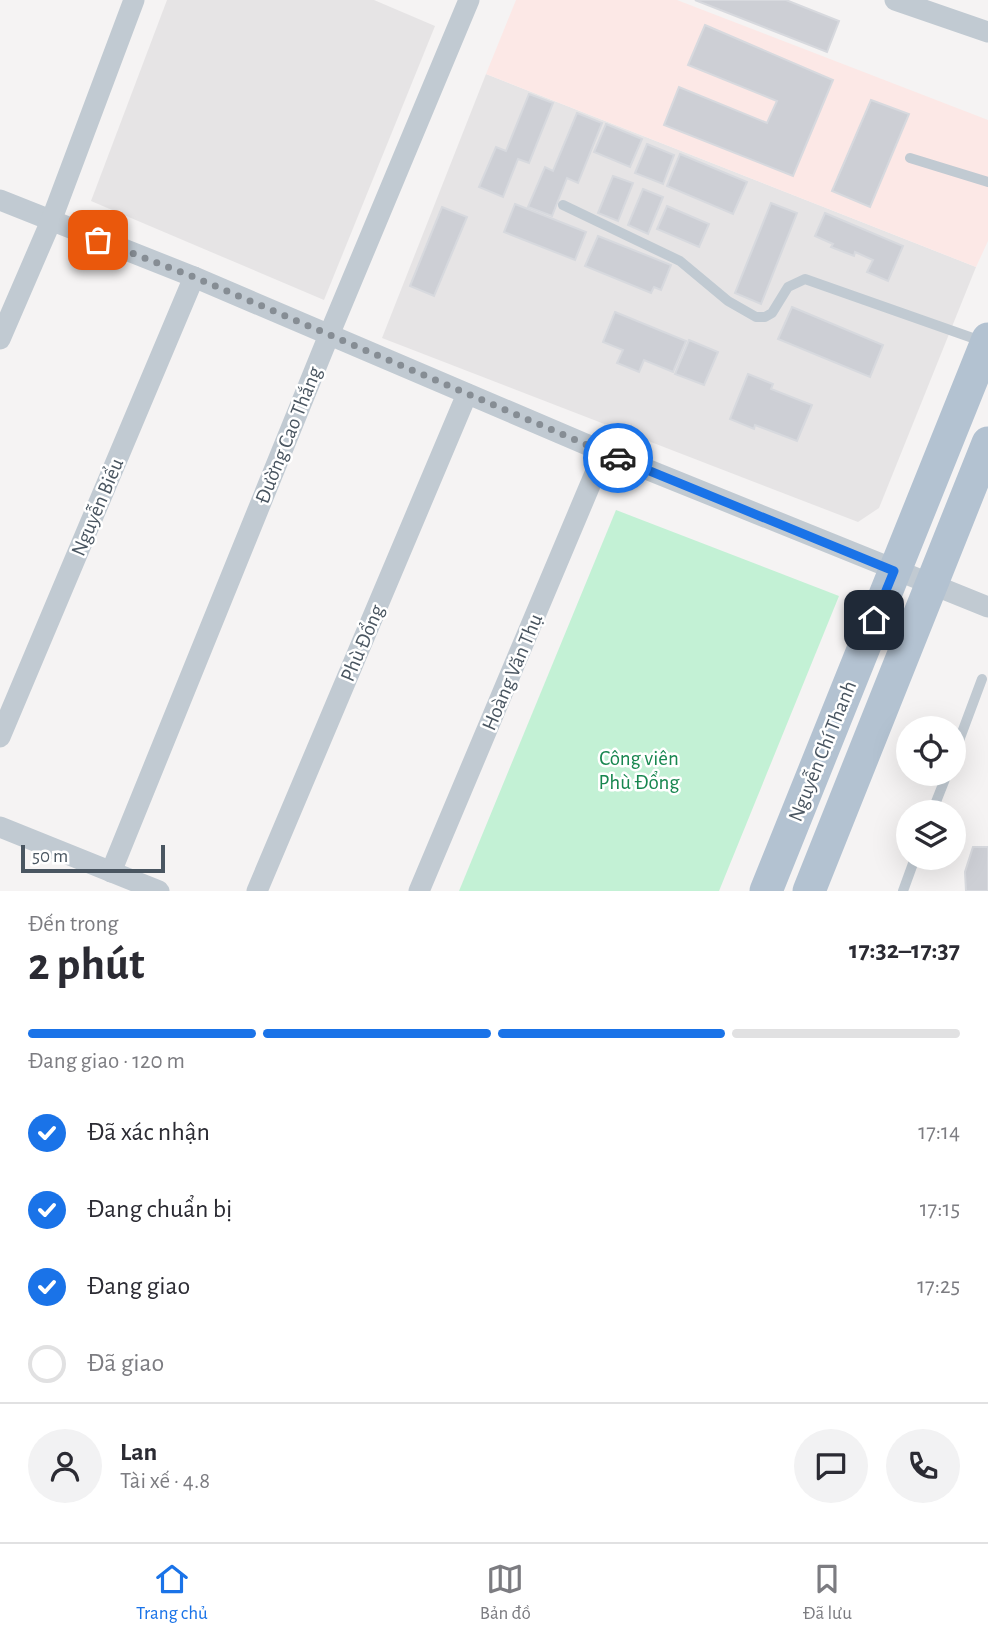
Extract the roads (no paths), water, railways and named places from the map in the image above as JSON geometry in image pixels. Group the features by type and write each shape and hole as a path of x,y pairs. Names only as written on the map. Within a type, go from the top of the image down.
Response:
{"main road":[{"name":"Nguyễn Chí Thanh","path":"766,891 987,341"},
{"name":"Nguyễn Chí Thanh","path":"809,891 988,443"}],"street":[{"path":"0,339 51,221 134,0"},
{"name":"Đường Cao Thắng","path":"111,872 329,335 469,0"},
{"path":"895,0 988,32"},
{"path":"0,200 194,277 604,452 988,607"},
{"name":"Nguyễn Biểu","path":"0,737 194,277"},
{"name":"Phù Đổng","path":"257,891 467,394"},
{"name":"Hoàng Văn Thụ","path":"419,891 604,452"},
{"path":"0,827 159,891"}],"lane":[{"path":"910,158 988,182"},
{"path":"563,205 680,261 728,301 756,317 765,317 772,313 788,287 805,279 987,341"},
{"path":"966,722 982,679"},
{"path":"903,891 911,870"}],"park label":[{"name":"Công viên Phù Đổng","path":"639,770"}]}
